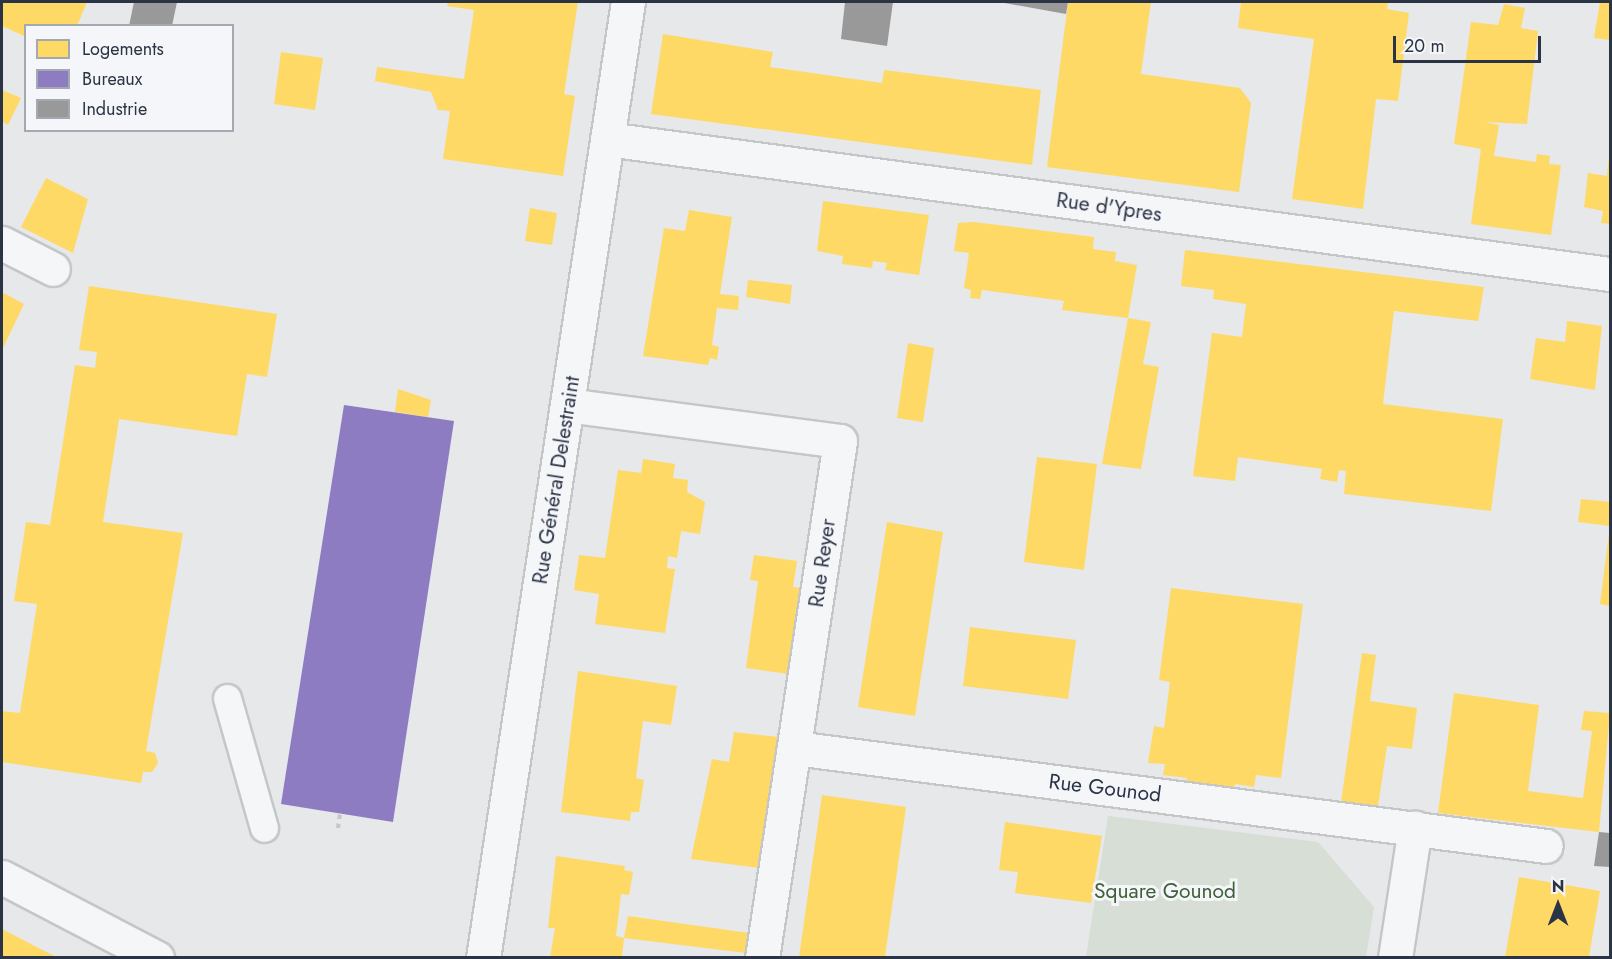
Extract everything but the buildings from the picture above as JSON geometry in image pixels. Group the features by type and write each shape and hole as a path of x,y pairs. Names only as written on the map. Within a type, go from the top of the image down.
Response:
{"street":[{"name":"Rue Général Delestraint","path":"483,957 628,2"},
{"name":"Rue d'Ypres","path":"608,140 1611,274"},
{"path":"2,243 53,269"},
{"name":"Rue Reyer","path":"567,405 840,441 762,957"},
{"name":"Rue Gounod","path":"795,748 1546,846"},
{"path":"1395,957 1415,828"},
{"path":"2,877 155,957"}],"lane":[{"path":"227,698 264,828"}],"path":[{"path":"338,828 340,813"}],"green space":[{"name":"Square Gounod","path":"1108,816 1318,842 1374,907 1366,957 1086,957"}]}
